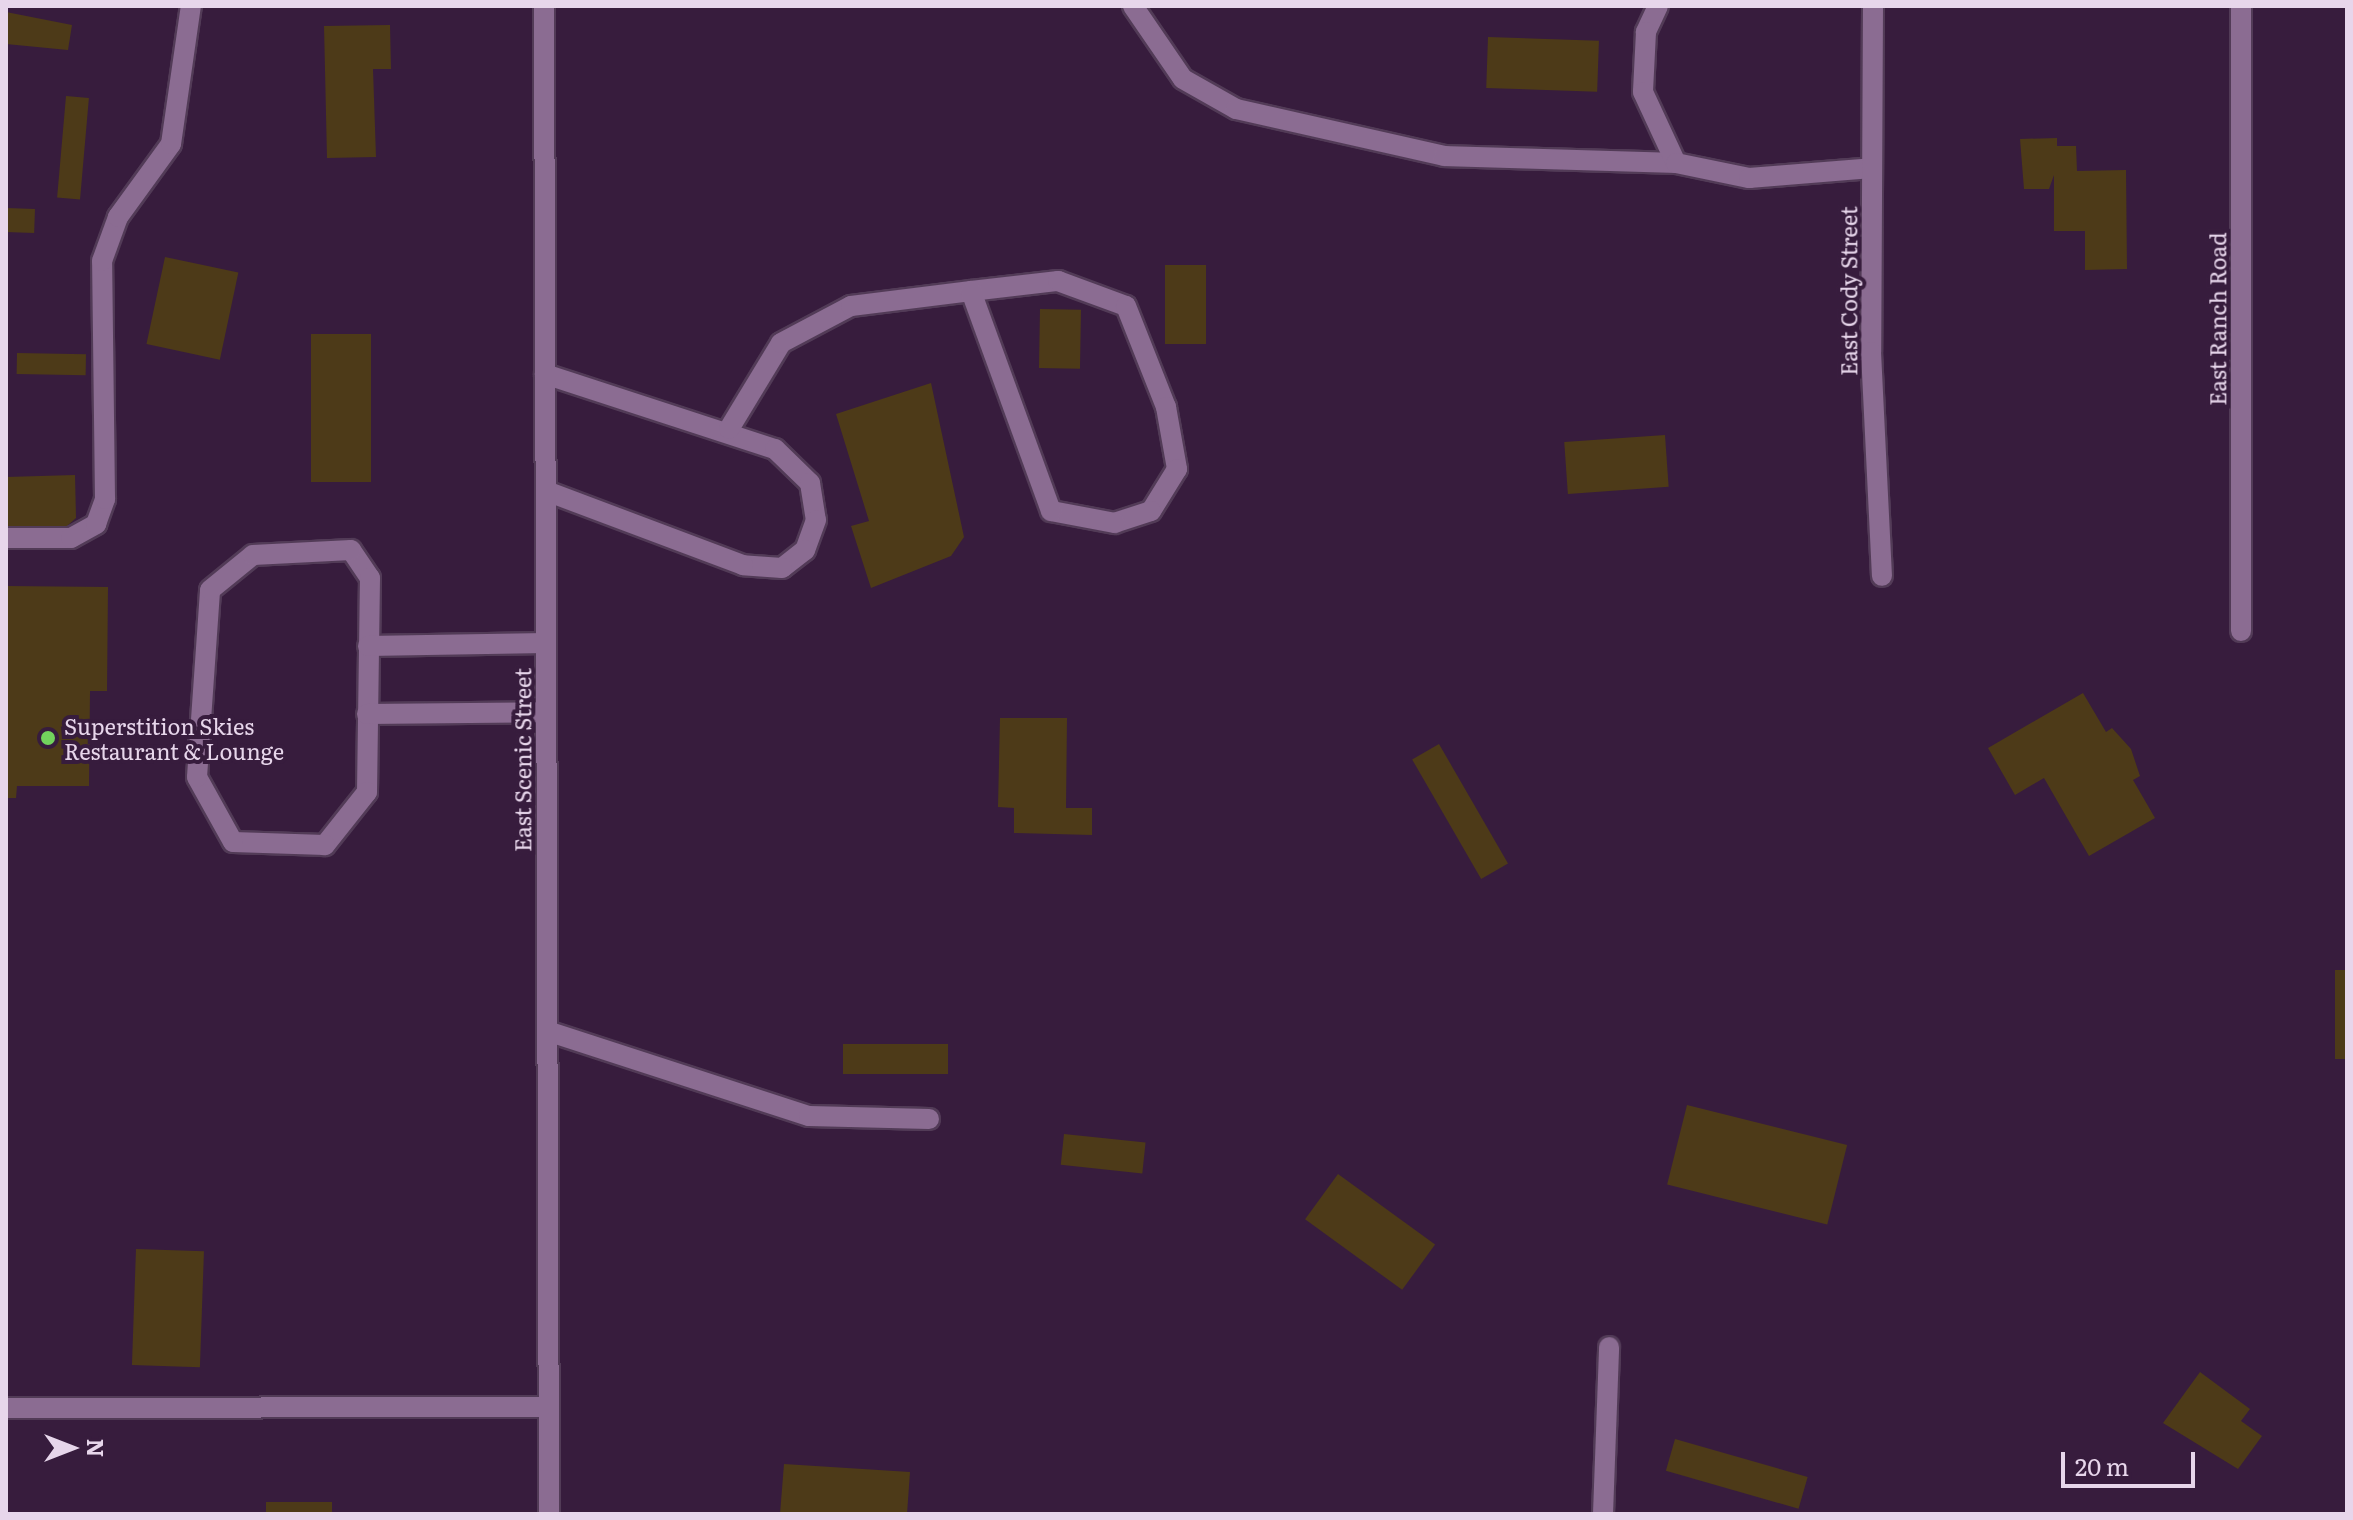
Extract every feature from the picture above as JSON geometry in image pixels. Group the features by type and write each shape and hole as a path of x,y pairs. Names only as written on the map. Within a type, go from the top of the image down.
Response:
{"street":[{"path":"6,538 71,538 96,524 101,512 102,261 118,217 171,144 191,6"},
{"name":"East Scenic Street","path":"544,6 549,1514"},
{"path":"1133,6 1183,79 1236,109 1444,156 1676,163 1749,178 1872,168"},
{"path":"1658,6 1646,32 1643,92 1676,163"},
{"name":"East Cody Street","path":"1873,6 1872,168 1882,576"},
{"name":"East Ranch Road","path":"2241,6 2241,631"},
{"path":"729,429 781,343 851,306 971,291 1058,281 1126,306 1166,407 1177,469 1151,511 1115,523 1051,511 971,291"},
{"path":"545,374 729,429 775,449 810,483 816,520 805,550 782,568 743,565 546,491"},
{"path":"351,550 370,578 367,714 367,792 325,845 233,842 197,777 210,590 253,555 351,550"},
{"path":"368,646 546,643"},
{"path":"367,714 546,712"},
{"path":"547,1031 809,1116 929,1119"},
{"path":"1603,1514 1609,1347"},
{"path":"6,1408 548,1407"}],"building":[{"path":"6,12 72,25 68,50 6,44"},
{"path":"390,25 391,69 373,69 376,157 327,158 324,26"},
{"path":"1488,37 1599,41 1597,92 1486,88"},
{"path":"66,96 89,98 80,200 57,198"},
{"path":"2057,138 2057,146 2076,146 2077,171 2126,170 2127,269 2085,270 2085,231 2054,231 2054,175 2049,189 2024,189 2020,139"},
{"path":"6,208 35,209 34,233 6,232"},
{"path":"165,257 238,273 220,360 146,344"},
{"path":"1165,265 1206,265 1206,344 1165,344"},
{"path":"1040,309 1081,310 1080,369 1039,368"},
{"path":"311,334 371,334 371,482 311,482"},
{"path":"17,353 86,354 86,375 17,374"},
{"path":"931,383 964,537 951,556 871,588 851,526 869,521 836,414"},
{"path":"1665,435 1669,487 1568,494 1564,442"},
{"path":"75,475 76,518 67,526 6,527 6,477"},
{"name":"Superstition Skies Restaurant & Lounge","path":"6,586 108,587 107,691 90,691 89,786 17,786 16,798 6,798"},
{"path":"2083,693 2106,732 2112,728 2131,749 2140,776 2133,780 2155,818 2089,856 2044,778 2015,795 1988,748"},
{"path":"1000,718 1067,718 1066,808 1092,808 1092,835 1014,833 1014,808 998,807"},
{"path":"1439,744 1508,864 1481,879 1412,760"},
{"path":"2335,970 2347,970 2347,1059 2335,1059"},
{"path":"843,1044 948,1044 948,1074 843,1074"},
{"path":"1687,1105 1847,1145 1827,1224 1667,1185"},
{"path":"1064,1134 1146,1143 1142,1173 1061,1165"},
{"path":"1338,1174 1435,1245 1402,1290 1305,1219"},
{"path":"136,1249 204,1251 200,1367 132,1365"},
{"path":"2200,1372 2250,1409 2241,1421 2262,1436 2238,1469 2163,1423"},
{"path":"1675,1439 1808,1477 1799,1509 1666,1471"},
{"path":"784,1464 910,1472 907,1514 780,1514"},
{"path":"266,1502 332,1502 332,1514 266,1514"}],"place":[{"name":"Superstition Skies Restaurant & Lounge","path":"48,738"}]}
